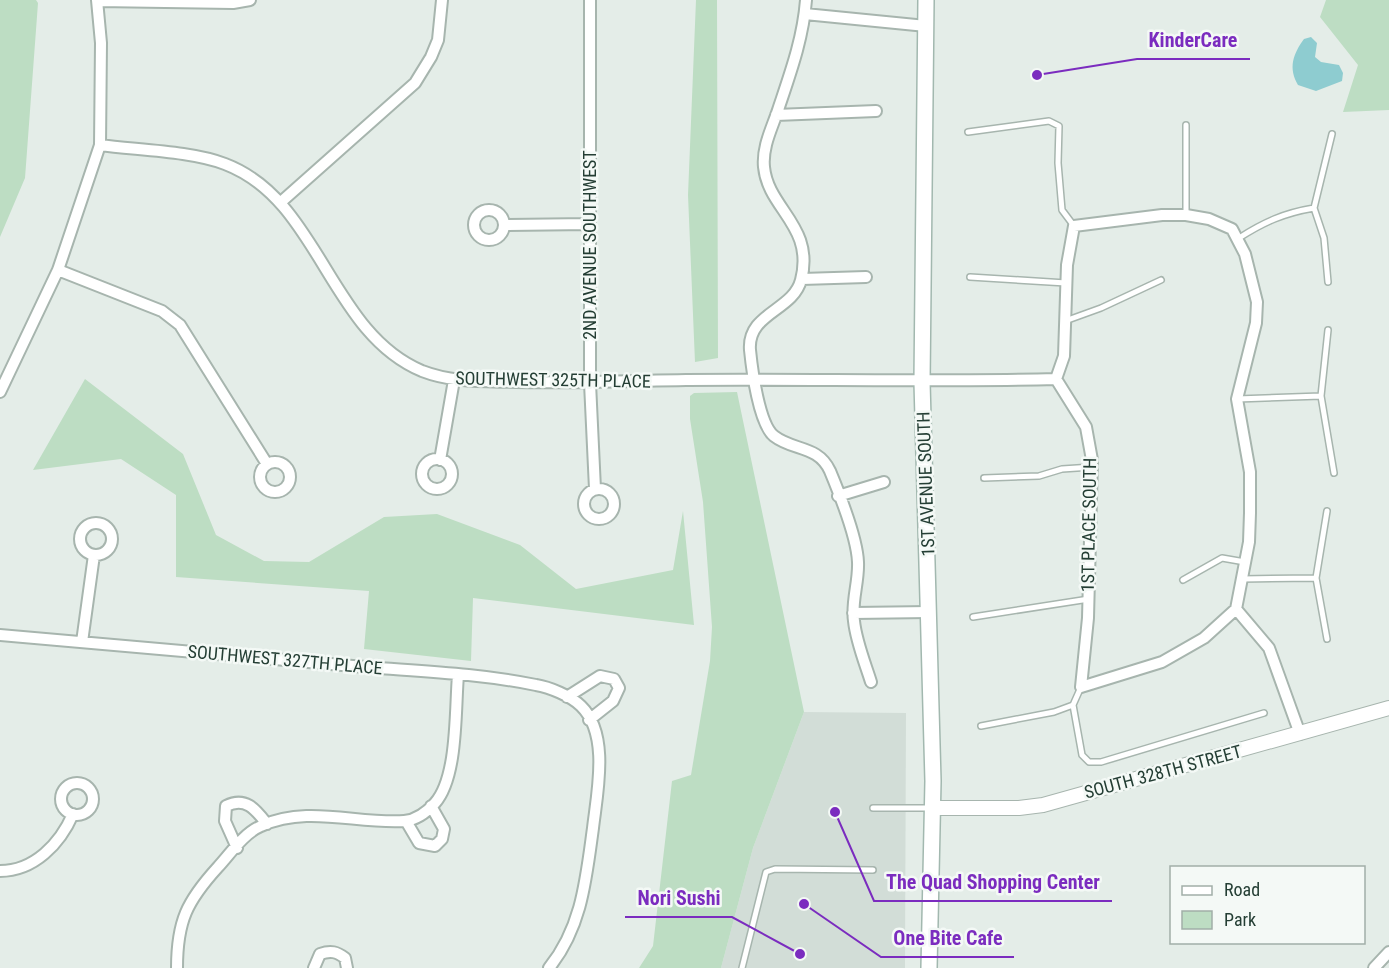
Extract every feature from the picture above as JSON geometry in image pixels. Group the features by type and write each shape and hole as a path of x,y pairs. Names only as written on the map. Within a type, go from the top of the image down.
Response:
{"main road":[{"name":"1ST AVENUE SOUTH","path":"926,0 922,382 930,612 933,808 928,968"}],"street":[{"path":"0,392 58,270 100,146 102,78 98,1 233,3 250,0"},
{"path":"281,202 415,83 428,63 438,40 442,0"},
{"name":"2ND AVENUE SOUTHWEST","path":"590,0 590,383 595,489"},
{"path":"806,0 798,50 765,148 764,168 768,184 789,215 801,241 804,262 801,279 794,294 762,319 753,332 750,348 763,418 768,431 778,439 817,454 830,472 858,558 853,613 871,682"},
{"path":"805,14 926,26"},
{"path":"776,115 876,111"},
{"name":"SOUTHWEST 325TH PLACE","path":"100,146 178,154 225,163 255,179 281,202 357,315 382,346 422,370 454,380 590,383 922,382 1056,379"},
{"path":"1056,379 1064,356 1066,283 1074,226 1162,215 1186,215 1224,224 1232,229 1239,238 1253,281 1257,302 1256,322 1237,399 1250,472 1249,542 1236,609 1204,638 1162,662 1081,687"},
{"path":"504,225 589,224"},
{"path":"58,270 162,311 180,325 267,464"},
{"path":"801,279 866,277"},
{"name":"1ST PLACE SOUTH","path":"1056,379 1086,427 1092,467 1089,599 1081,687"},
{"path":"440,460 454,380"},
{"path":"838,496 884,482"},
{"path":"82,642 94,555"},
{"path":"1236,609 1269,648 1300,735"},
{"path":"853,613 930,612"},
{"name":"SOUTHWEST 327TH PLACE","path":"0,634 458,675 538,685 567,697 581,706 590,722"},
{"path":"177,968 181,921 187,906 206,880 258,827 311,815 406,821 422,815 431,806 448,780 458,675"},
{"path":"549,968 563,951 577,921 585,887 600,776 599,749 590,722 616,697 619,688 614,679 600,676 567,697"},
{"name":"SOUTH 328TH STREET","path":"933,808 991,809 1043,805 1300,735 1389,708"},
{"path":"237,848 225,821 226,806 233,802 246,803 253,807 267,824"},
{"path":"406,821 419,843 435,846 442,839 444,829 431,806"},
{"path":"0,871 22,867 42,857 73,814"},
{"path":"314,968 320,954 327,952 337,952 345,958 347,968"},
{"path":"1374,968 1389,952"}],"lane":[{"path":"968,132 1049,121 1059,126 1058,163 1062,210 1074,226"},
{"path":"1186,125 1186,215"},
{"path":"1328,282 1324,238 1314,208 1332,134"},
{"path":"1239,238 1266,220 1314,208"},
{"path":"970,277 1066,283"},
{"path":"1065,321 1101,308 1161,280"},
{"path":"1328,330 1321,396 1334,472"},
{"path":"1237,399 1321,396"},
{"path":"984,478 1038,476 1062,469 1092,467"},
{"path":"1327,511 1316,578 1327,639"},
{"path":"1183,580 1222,558 1245,562"},
{"path":"1242,579 1316,578"},
{"path":"973,617 1089,599"},
{"name":"1ST PLACE SOUTH","path":"1073,705 1081,687"},
{"path":"981,726 1054,712 1073,705 1085,760 1101,762 1263,713"},
{"path":"873,808 933,808"},
{"path":"742,968 766,872 775,869 873,870"}],"shaded area":[{"path":"804,712 906,713 905,968 721,968 753,848"}],"green space":[{"path":"0,0 36,0 38,3 25,178 0,237"},
{"path":"696,0 717,0 718,358 695,362 688,195"},
{"path":"1326,0 1389,0 1389,110 1343,112 1358,65 1320,17"},
{"path":"85,379 183,454 216,535 264,561 309,562 384,517 437,514 520,545 576,589 673,570 683,511 694,625 473,598 471,661 364,649 369,591 176,577 176,495 121,459 33,470"},
{"path":"737,392 804,712 753,848 721,968 639,968 653,946 672,781 691,775 710,661 712,627 703,502 690,419 690,396 694,393"}],"water":[{"path":"1311,37 1317,43 1315,57 1321,62 1339,65 1343,73 1342,81 1316,91 1298,85 1293,73 1293,61 1300,45 1304,39"}],"place":[{"name":"KinderCare","path":"1037,75"},
{"name":"The Quad Shopping Center","path":"835,812"},
{"name":"One Bite Cafe","path":"804,904"},
{"name":"Nori Sushi","path":"800,954"}]}
